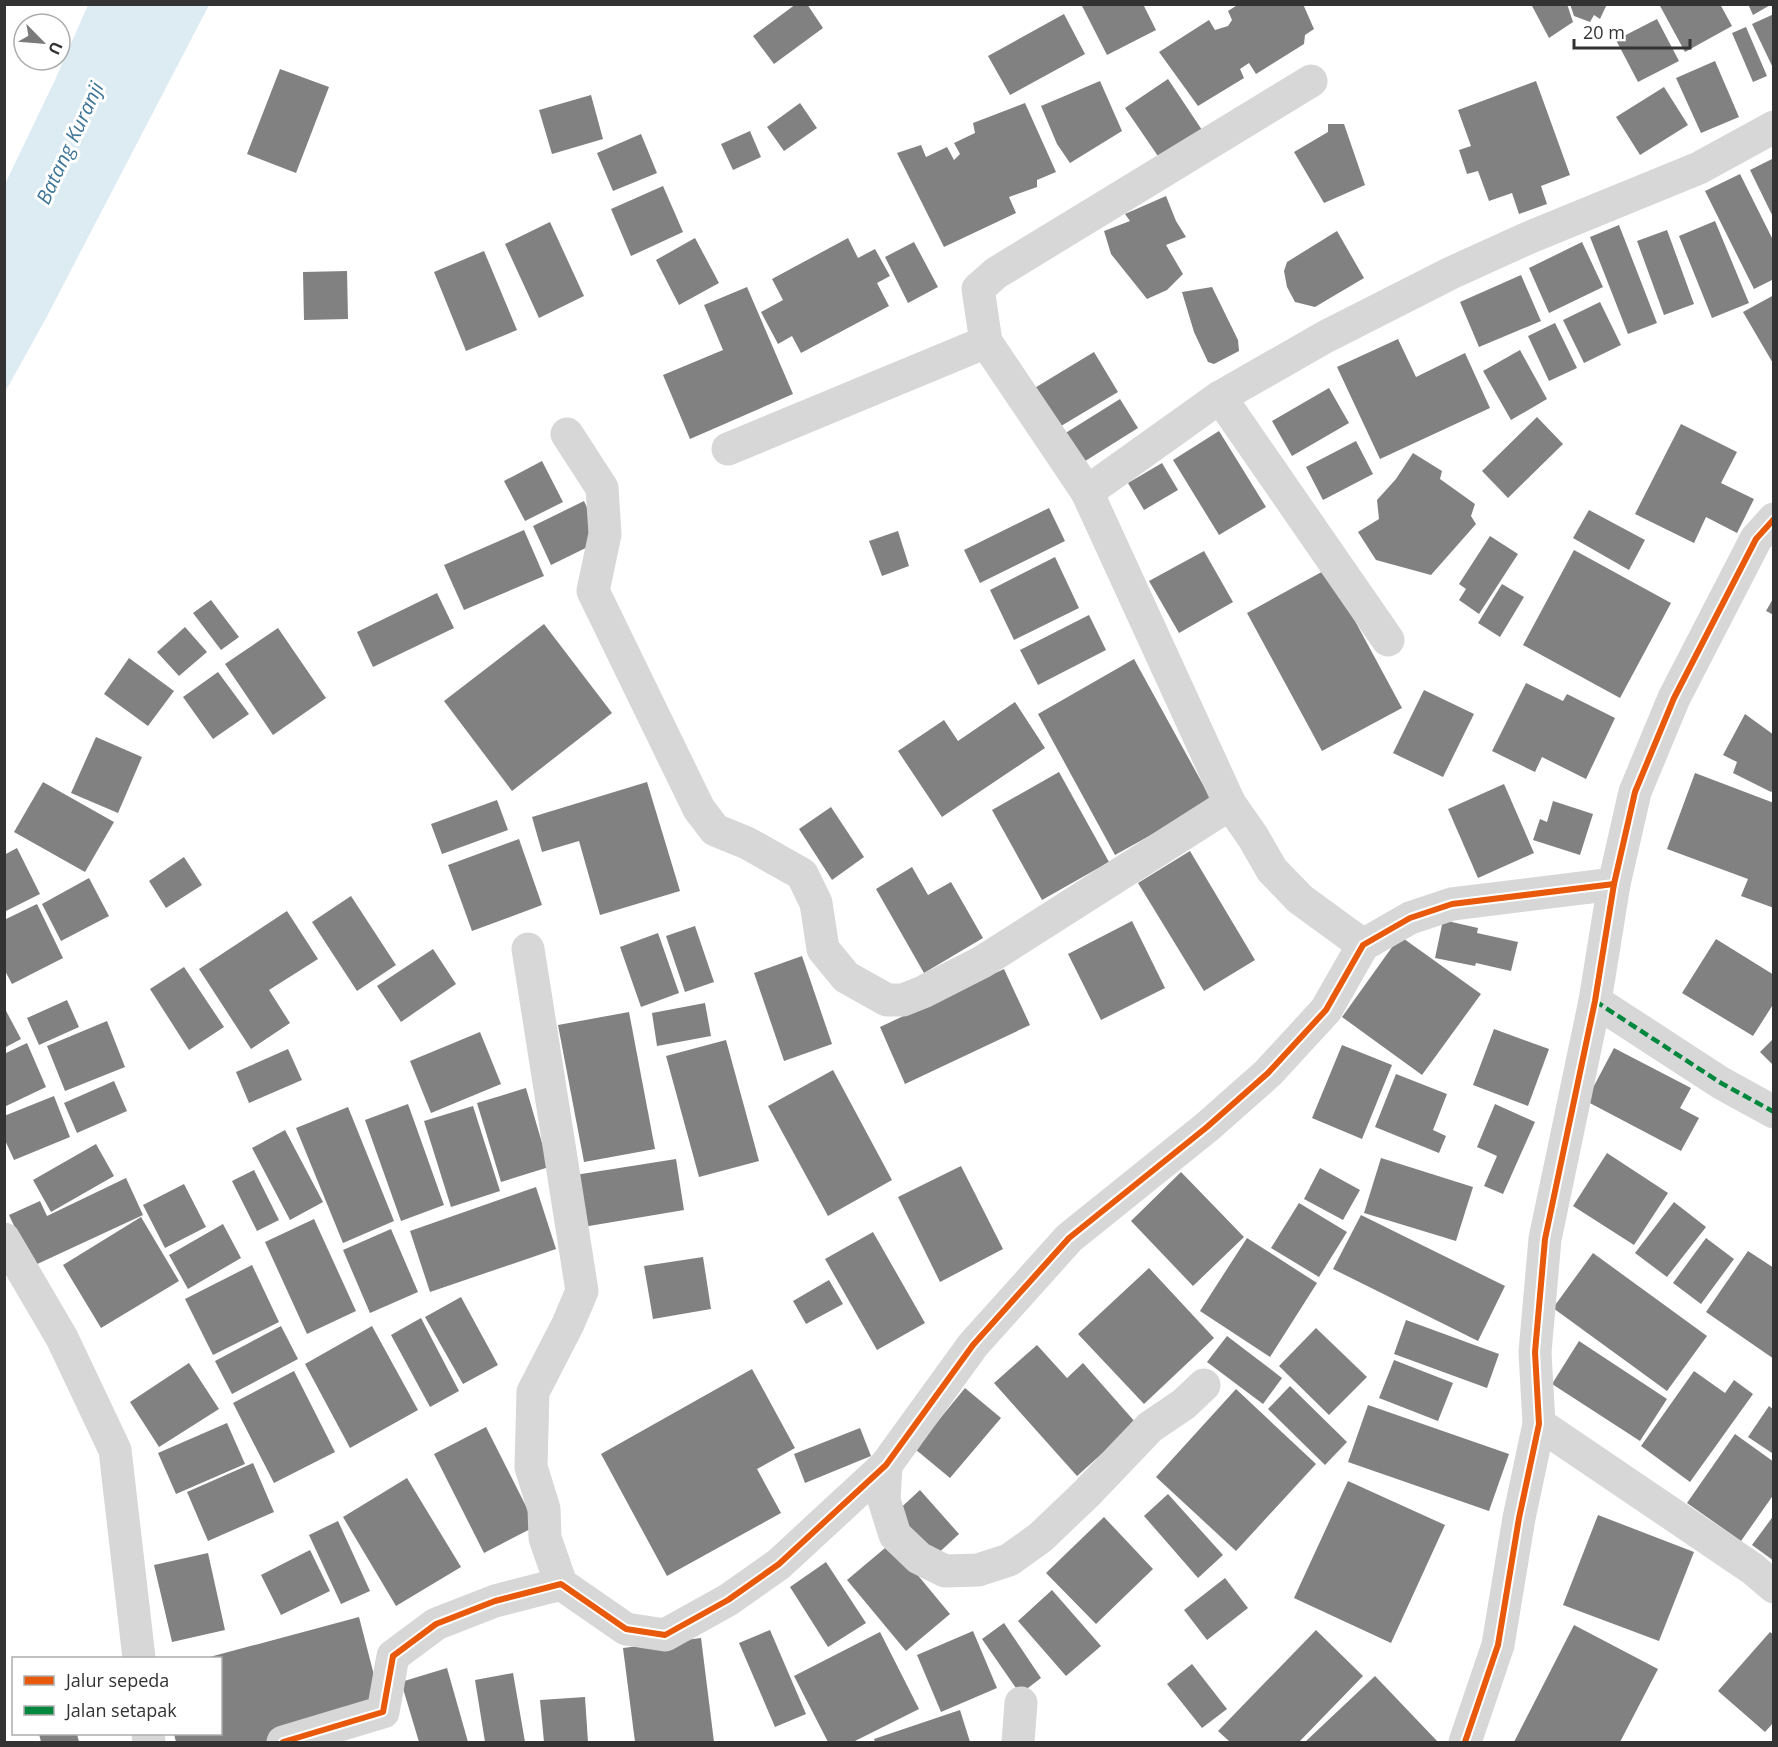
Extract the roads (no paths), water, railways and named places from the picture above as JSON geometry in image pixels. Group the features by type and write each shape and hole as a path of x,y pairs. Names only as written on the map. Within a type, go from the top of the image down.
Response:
{"street":[{"path":"1311,81 996,273 978,290 986,342 1087,492 1230,804 1254,837 1272,870 1300,899 1363,945"},
{"path":"1087,492 1220,397 1326,337 1452,273 1528,238 1699,168 1773,127"},
{"path":"728,449 986,342"},
{"path":"1220,397 1388,640"},
{"path":"567,434 602,488 605,534 593,591 699,809 715,830 747,843 802,874 816,903 823,949 846,977 886,1000 903,1000 982,962 1230,804"},
{"path":"1466,1743 1498,1645 1519,1518 1539,1424 1535,1352 1545,1239 1595,1001 1614,884 1635,792 1674,698 1756,539 1773,519"},
{"path":"528,950 582,1291 568,1324 533,1392 531,1467 544,1509 546,1538 561,1584 626,1629 664,1635 728,1600 779,1564 886,1465 973,1345 1069,1238 1207,1127 1268,1073 1326,1010 1363,945 1410,918 1452,904 1614,884"},
{"path":"1595,1001 1721,1083 1773,1112"},
{"path":"4,1239 62,1338 115,1450 139,1657"},
{"path":"886,1465 884,1500 896,1535 919,1558 945,1571 978,1570 1009,1560 1041,1537 1150,1427 1184,1404 1204,1385"},
{"path":"1539,1424 1753,1569 1773,1587"},
{"path":"284,1743 383,1712 393,1656 436,1624 495,1601 561,1584"},
{"path":"1018,1743 1021,1703"}],"water":[{"name":"Batang Kuranji","path":"88,5 209,5 45,320 5,392 5,184 59,72 72,72 72,41"}]}
